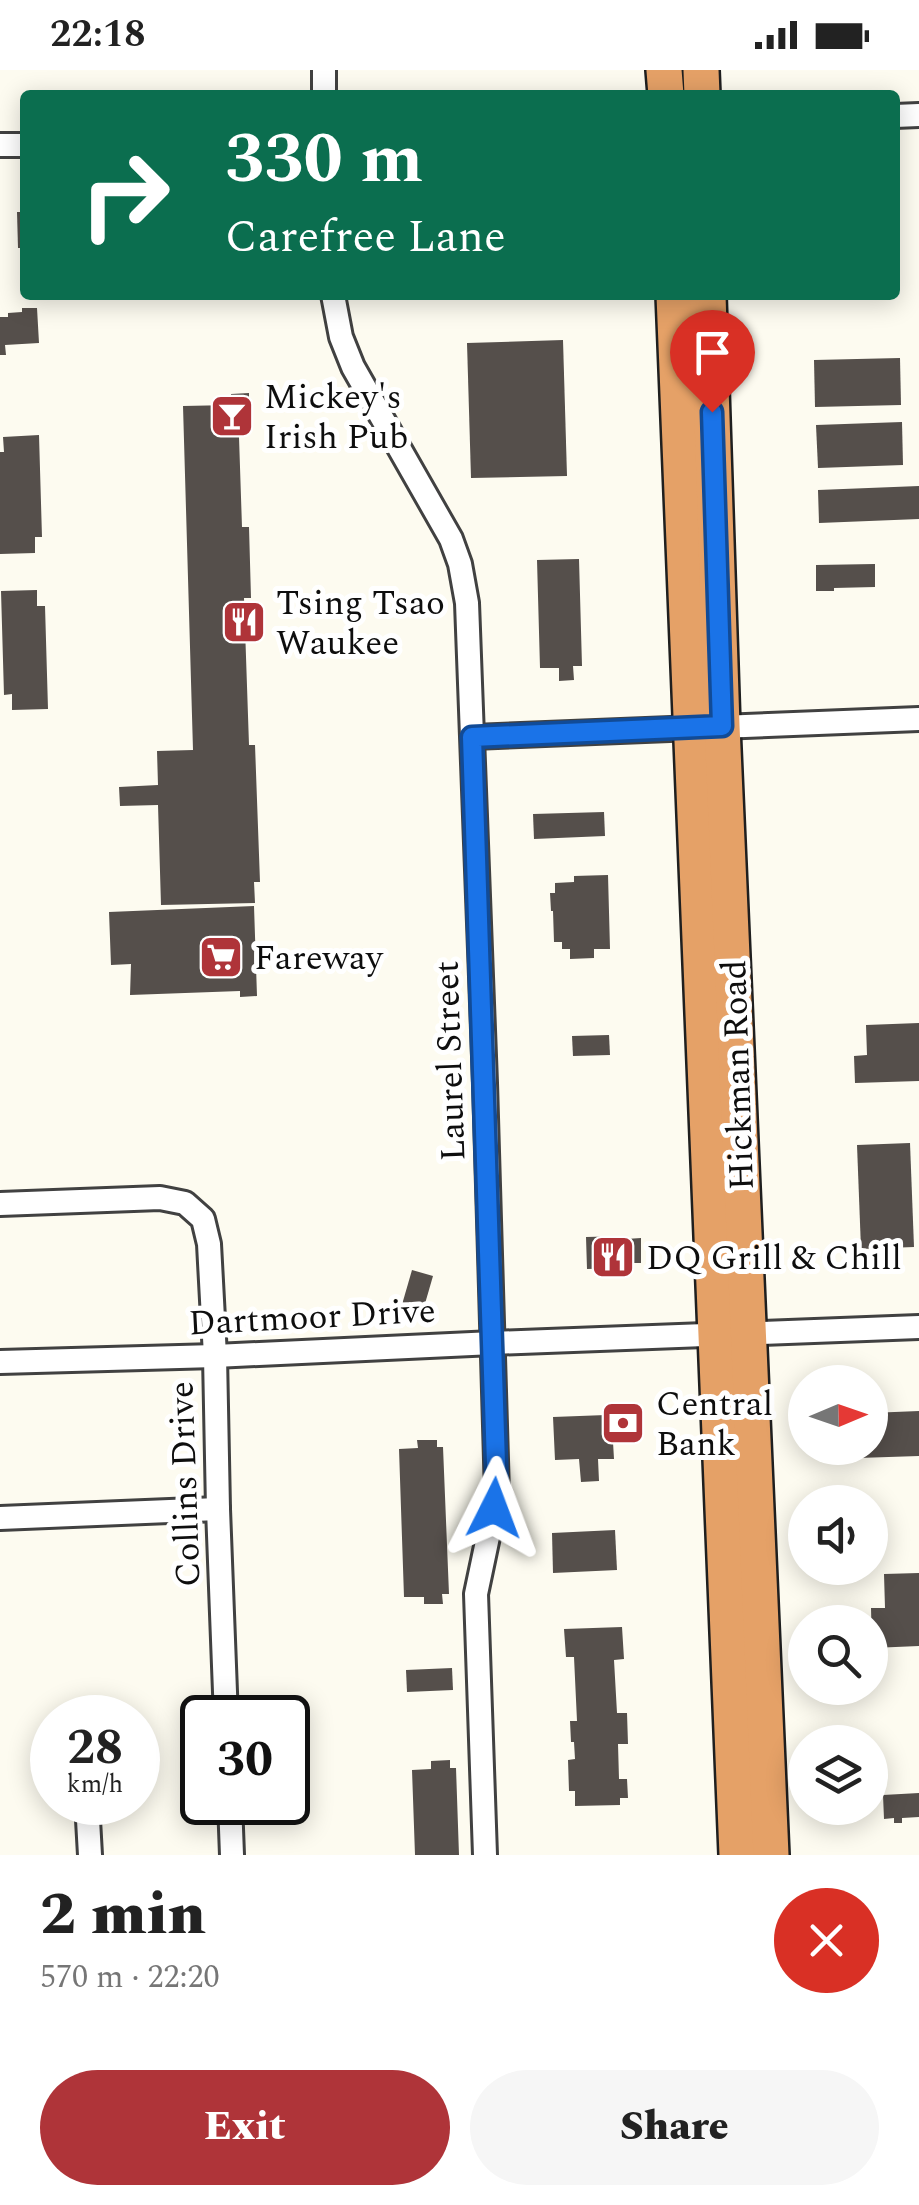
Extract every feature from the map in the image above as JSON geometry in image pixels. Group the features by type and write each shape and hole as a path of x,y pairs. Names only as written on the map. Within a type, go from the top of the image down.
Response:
{"highway":[{"name":"Hickman Road","path":"674,300 707,727 731,1334 737,1855"},
{"name":"Hickman Road","path":"707,727 708,300"},
{"name":"Hickman Road","path":"731,1334 770,1855"}],"street":[{"name":"Laurel Street","path":"333,300 352,367 438,514 460,564 468,603 497,1494 476,1594 484,1855"},
{"path":"472,737 919,719"},
{"name":"Collins Drive","path":"0,1204 160,1198 185,1203 204,1219 215,1356 225,1695"},
{"name":"Dartmoor Drive","path":"0,1362 919,1327"},
{"path":"0,1518 218,1509"},
{"path":"88,1825 90,1855"},
{"path":"231,1825 232,1855"}],"building":[{"path":"17,212 20,212 20,248"},
{"path":"22,308 37,308 39,343 5,345 6,355 0,355 0,317 22,312"},
{"path":"563,340 567,476 471,478 467,343"},
{"path":"900,358 901,405 815,407 814,360"},
{"path":"249,393 249,411 244,411 246,437 239,437 242,527 249,527 251,598 244,598 249,745 255,745 260,882 254,882 255,903 161,905 158,805 120,806 119,787 158,785 157,751 193,750 183,406 231,405 231,394"},
{"path":"902,422 903,465 818,468 816,425"},
{"path":"39,435 42,537 35,537 35,553 0,554 3,437"},
{"path":"919,486 919,519 819,523 818,490"},
{"path":"579,559 582,666 573,666 574,680 559,681 559,668 540,668 537,560"},
{"path":"875,564 875,587 816,591 816,565"},
{"path":"37,590 37,606 45,606 48,709 12,710 12,694 4,695 1,591"},
{"path":"604,812 605,836 534,839 533,814"},
{"path":"608,875 610,949 594,949 594,958 570,959 570,949 562,949 562,942 554,942 550,893 555,893 555,883 574,882 574,876"},
{"path":"254,906 257,996 240,997 240,991 130,995 131,964 111,965 109,912"},
{"path":"919,1023 919,1081 855,1083 854,1056 867,1055 866,1025"},
{"path":"609,1035 610,1055 573,1056 572,1036"},
{"path":"910,1143 914,1247 861,1249 857,1145"},
{"path":"586,1237 641,1238 641,1263 626,1263 626,1268 587,1269"},
{"path":"412,1270 433,1276 422,1314 401,1308"},
{"path":"919,1411 919,1456 888,1457 888,1412"},
{"path":"606,1415 606,1426 612,1425 614,1459 598,1459 599,1481 581,1482 579,1459 555,1460 553,1417"},
{"path":"417,1440 437,1440 437,1447 443,1447 449,1594 442,1594 443,1604 424,1604 424,1597 404,1597 399,1449 418,1448"},
{"path":"615,1530 617,1570 553,1573 552,1533"},
{"path":"919,1573 919,1646 888,1647 884,1585 888,1585 888,1574"},
{"path":"622,1627 624,1659 614,1660 617,1713 627,1713 628,1744 618,1744 619,1779 627,1779 628,1798 620,1798 620,1805 575,1806 575,1791 569,1791 568,1760 575,1759 570,1721 577,1721 574,1657 566,1657 564,1629"},
{"path":"452,1668 453,1690 407,1692 406,1670"},
{"path":"450,1760 450,1768 456,1768 459,1855 415,1855 412,1770 431,1769 431,1761"},
{"path":"919,1793 919,1817 894,1823 894,1818 888,1819 888,1795"}],"place":[{"name":"Mickey's Irish Pub","path":"232,416"},
{"name":"Tsing Tsao Waukee","path":"244,622"},
{"name":"Fareway","path":"221,957"},
{"name":"DQ Grill & Chill","path":"613,1257"},
{"name":"Central Bank","path":"623,1423"}],"route":[{"path":"494,1508 497,1494 493,1343 472,737 722,726 712,412"}]}
